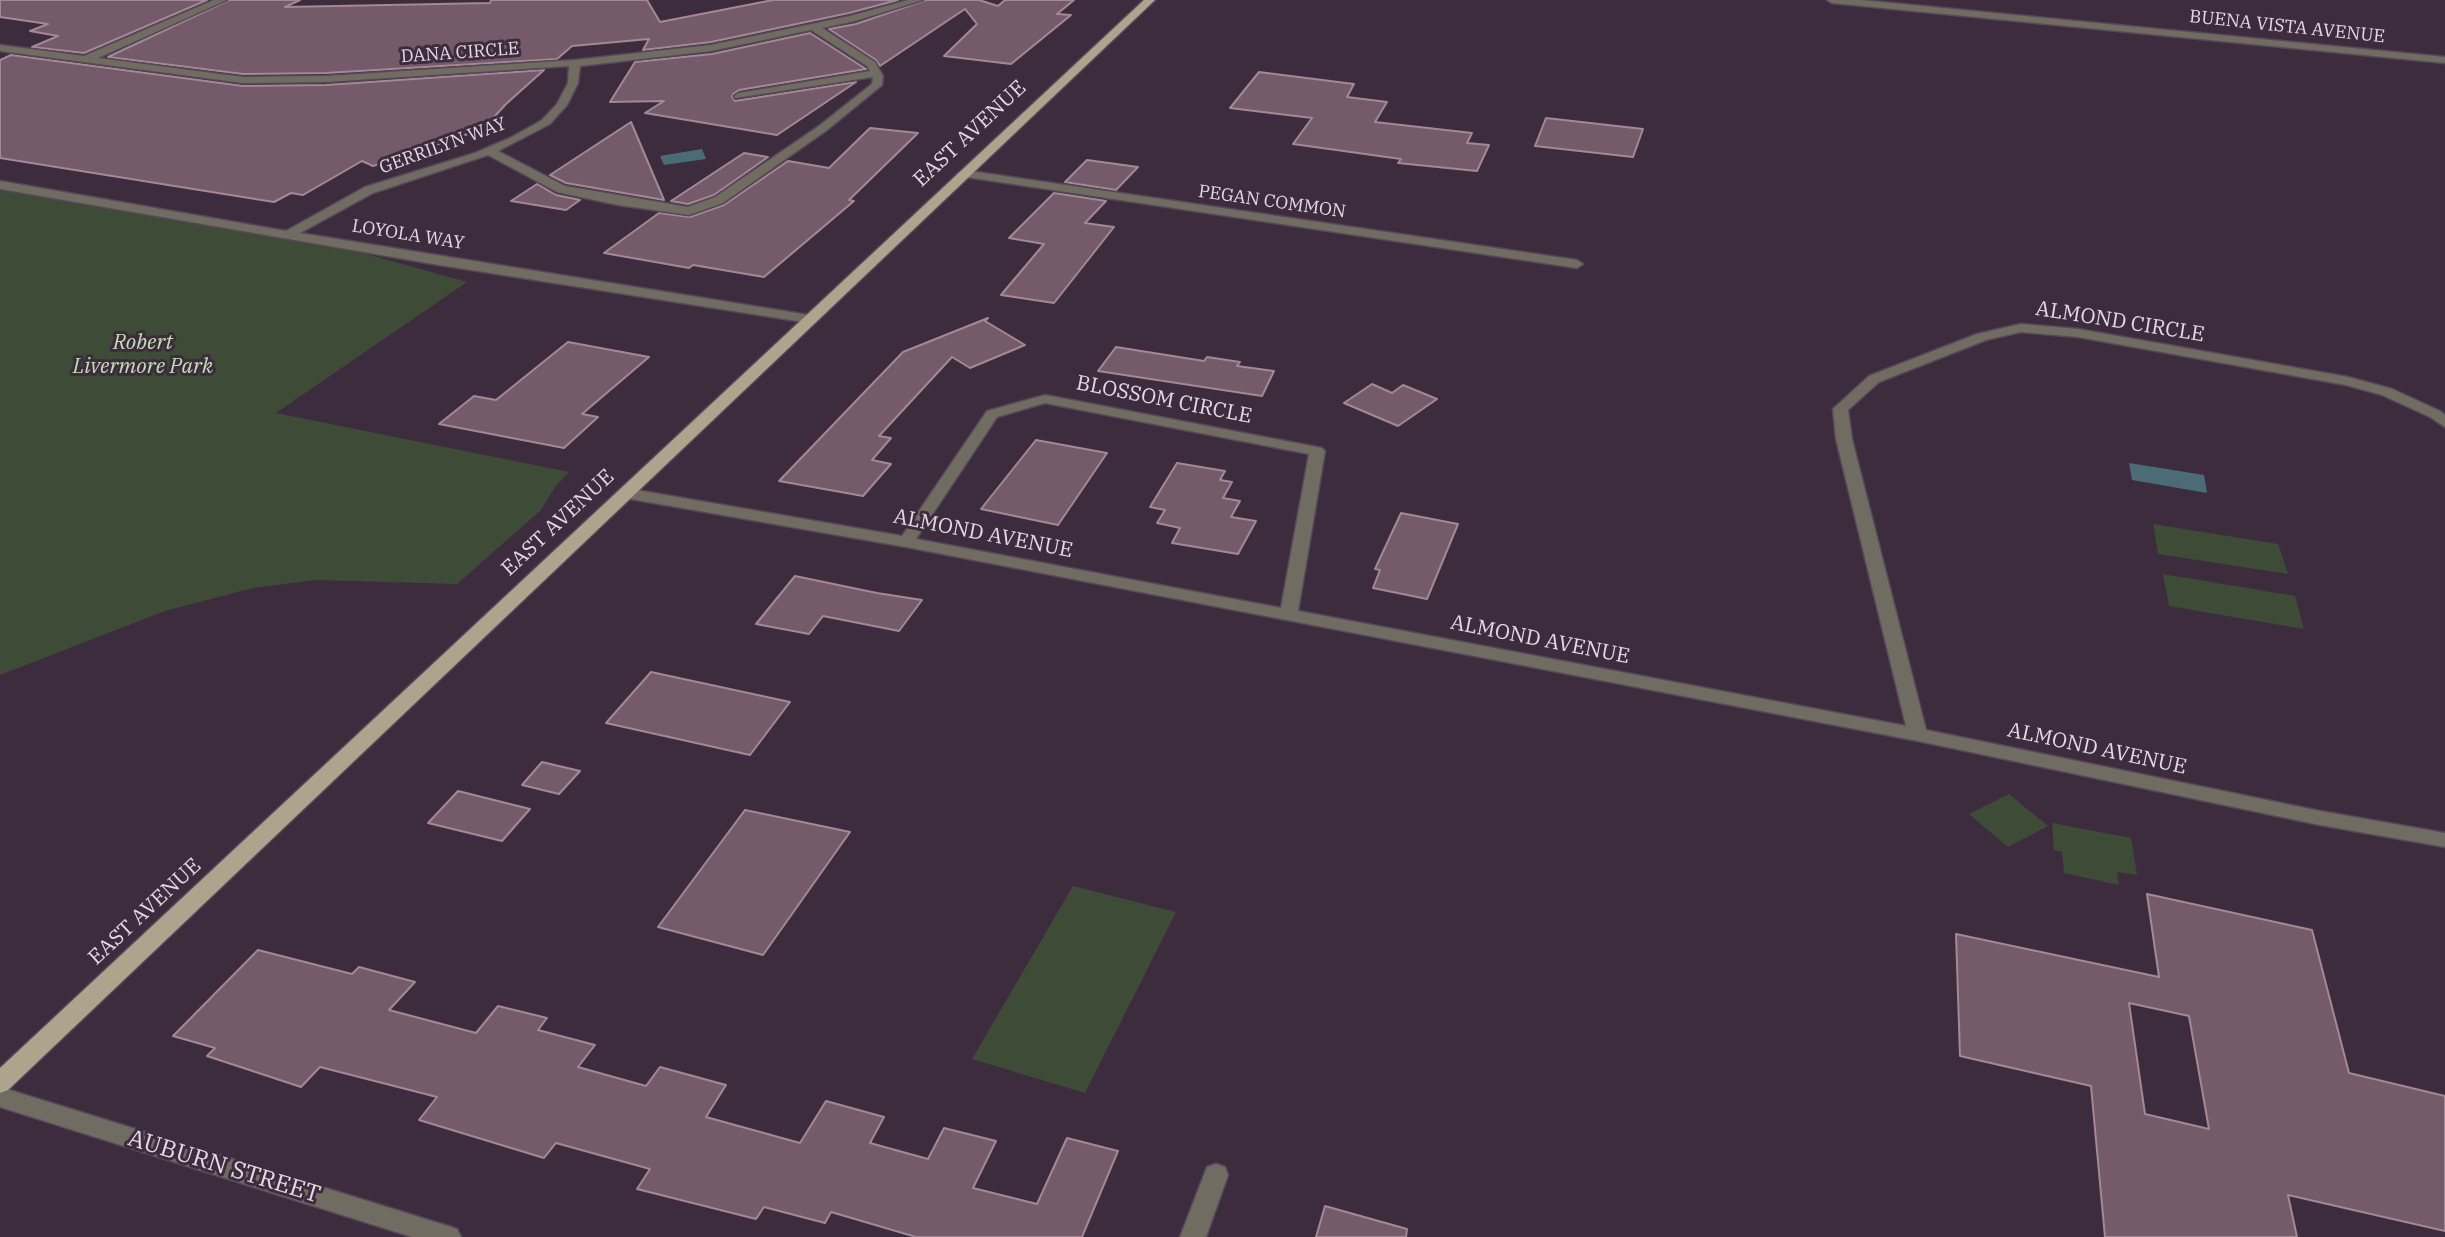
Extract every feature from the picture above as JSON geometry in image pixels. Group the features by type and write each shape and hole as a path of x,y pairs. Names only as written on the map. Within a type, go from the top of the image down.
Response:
{"main road":[{"name":"EAST AVENUE","path":"0,1083 1150,0"}],"street":[{"path":"86,59 222,0"},
{"name":"DANA CIRCLE","path":"0,47 243,80 283,81 575,63 710,48 813,27 918,0"},
{"name":"BUENA VISTA AVENUE","path":"1832,0 2445,60"},
{"path":"489,150 561,189 618,201 689,211 719,200 823,128 877,85 872,64 813,27"},
{"name":"GERRILYN WAY","path":"291,233 369,190 489,150 546,122 562,105 573,83 575,63"},
{"path":"739,96 876,73"},
{"name":"PEGAN COMMON","path":"963,174 1577,264"},
{"name":"LOYOLA WAY","path":"0,185 291,233 433,260 810,319"},
{"name":"ALMOND CIRCLE","path":"1918,735 1844,439 1840,410 1874,379 1982,337 2021,328 2078,333 2348,381 2387,392 2435,414 2445,422"},
{"name":"BLOSSOM CIRCLE","path":"906,542 992,414 1045,398 1317,451 1289,615"},
{"name":"ALMOND AVENUE","path":"625,493 906,542 1289,615 1918,735 2320,818 2445,840"},
{"name":"AUBURN STREET","path":"0,1097 449,1237"},
{"path":"1192,1237 1216,1175"}],"green space":[{"name":"Robert Livermore Park","path":"0,185 291,233 467,282 276,413 569,472 555,487 541,510 457,584 316,580 253,588 165,611 0,675"},
{"path":"2153,524 2278,544 2288,574 2158,554"},
{"path":"2163,574 2295,596 2304,629 2169,606"},
{"path":"2009,794 2048,826 2008,847 1969,814"},
{"path":"2052,823 2131,838 2137,875 2117,872 2119,885 2064,873 2062,852 2054,850"},
{"path":"1073,886 1176,912 1085,1093 972,1059"}],"water":[{"path":"702,149 706,159 664,165 660,156"},
{"path":"2129,463 2204,475 2207,493 2132,480"}],"building":[{"path":"0,0 207,0 84,53 32,47 58,36 30,31 48,24 0,17"},
{"path":"229,0 300,0 285,7 490,3 491,0 647,0 660,22 773,0 898,0 711,42 643,50 649,39 572,46 557,59 326,73 243,74 108,57"},
{"path":"926,0 979,0 998,6 1005,0 1074,0 1057,14 1071,15 1011,64 944,56 977,24 965,9 880,66 876,60 829,29 856,24"},
{"path":"810,33 866,69 739,90 733,94 735,101 856,82 777,135 645,113 664,101 610,102 635,62 712,54"},
{"path":"11,55 243,86 326,85 544,70 483,129 373,166 362,161 303,195 291,193 274,202 0,158 0,60"},
{"path":"1259,72 1354,84 1347,97 1387,102 1375,122 1472,133 1467,143 1489,145 1477,171 1398,163 1401,159 1293,144 1312,118 1230,108"},
{"path":"1546,118 1643,129 1633,157 1535,146"},
{"path":"631,122 664,200 566,183 550,175"},
{"path":"870,128 918,133 849,200 854,201 764,277 693,265 689,268 604,253 659,213 690,217 724,205 788,161 829,168"},
{"path":"744,153 768,157 714,195 688,204 671,201"},
{"path":"1087,160 1138,167 1116,190 1065,182"},
{"path":"537,184 556,195 580,200 566,210 511,201"},
{"path":"1054,193 1106,201 1085,223 1114,227 1054,303 1001,295 1044,244 1009,238"},
{"path":"988,318 985,321 1025,345 970,368 952,357 879,436 891,438 872,460 891,464 863,496 779,481 903,352"},
{"path":"568,342 649,357 582,414 598,417 564,448 439,424 474,396 496,400"},
{"path":"1116,347 1204,361 1207,357 1240,362 1237,366 1274,371 1262,396 1098,371"},
{"path":"1372,384 1392,393 1403,385 1437,399 1398,426 1344,403"},
{"path":"1036,440 1107,453 1058,525 981,509"},
{"path":"1177,463 1225,471 1220,480 1232,482 1223,498 1240,501 1231,517 1256,521 1238,554 1172,543 1180,528 1157,523 1165,510 1150,507"},
{"path":"1401,513 1458,524 1427,599 1373,588 1380,570 1375,569"},
{"path":"795,576 922,600 899,631 823,616 809,634 756,624"},
{"path":"651,672 790,702 750,755 606,723"},
{"path":"542,762 580,771 559,794 522,785"},
{"path":"458,791 530,809 502,841 428,823"},
{"path":"745,810 850,832 763,955 658,927"},
{"path":"2147,894 2312,930 2349,1073 2445,1096 2445,1231 2288,1195 2297,1237 2105,1237 2091,1086 1960,1056 1956,934 2159,977","holes":["2129,1003 2189,1016 2209,1129 2145,1114"]},
{"path":"258,950 352,974 359,967 415,982 389,1010 476,1033 498,1006 547,1018 538,1030 595,1045 578,1067 646,1086 660,1067 726,1085 706,1117 800,1143 826,1101 884,1117 870,1143 928,1159 944,1128 996,1141 973,1188 1037,1204 1067,1138 1118,1151 1082,1237 916,1237 831,1212 825,1223 764,1207 756,1219 637,1189 650,1169 556,1143 544,1158 419,1120 437,1097 320,1067 301,1087 207,1056 215,1048 173,1036"},
{"path":"1325,1206 1407,1229 1406,1237 1316,1237"}]}
